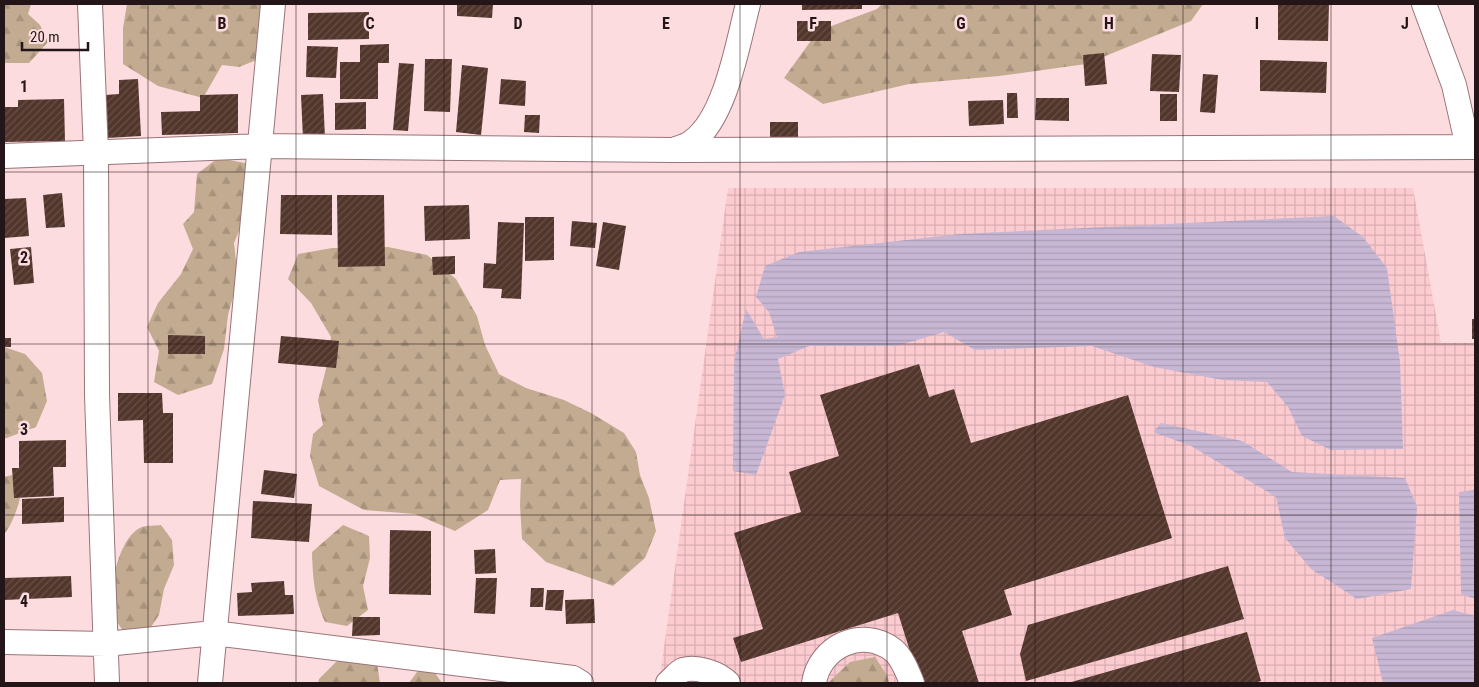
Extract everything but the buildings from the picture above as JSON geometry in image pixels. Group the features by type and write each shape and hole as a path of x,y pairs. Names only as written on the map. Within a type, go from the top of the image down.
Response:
{"street":[{"path":"90,4 96,153 97,395 107,683"},
{"path":"210,683 273,4"},
{"path":"674,150 692,142 698,137 704,131 716,110 729,78 748,4"},
{"path":"4,156 260,146 674,150 1472,147 1454,85 1424,4"},
{"path":"4,642 106,644 214,633 574,678 581,683"},
{"path":"814,683 815,676 824,657 842,644 868,639 894,650 912,683"},
{"path":"668,683 683,670 705,670 722,677 728,683"}],"shaded area":[{"path":"728,188 1413,188 1441,343 1475,343 1475,683 659,683"},
{"path":"1334,216 1363,237 1387,268 1400,362 1403,449 1331,450 1302,436 1288,407 1267,382 1223,380 1154,367 1092,346 975,350 944,332 897,346 809,346 778,359 785,395 756,475 733,471 734,362 746,309 764,339 777,337 769,312 756,297 765,266 799,252 960,234"},
{"path":"1161,423 1242,441 1292,472 1405,478 1417,507 1411,589 1357,599 1311,569 1285,538 1276,497 1191,446 1153,432"},
{"path":"1475,490 1475,599 1461,594 1459,492"},
{"path":"1453,610 1475,616 1475,683 1383,683 1372,638"}],"green space":[{"path":"4,4 31,4 28,14 40,25 48,42 29,63 4,63"},
{"path":"127,4 267,4 259,59 239,67 222,65 203,98 158,86 123,64 123,28"},
{"path":"882,4 1203,4 1191,21 1086,64 999,76 909,84 823,104 784,78 818,31 877,9"},
{"path":"218,158 245,163 253,181 248,209 234,243 238,279 228,315 224,349 212,384 178,395 154,382 159,351 147,327 158,303 181,274 193,249 183,224 194,212 197,174"},
{"path":"388,247 427,255 456,279 477,316 485,345 499,374 526,388 564,400 591,413 624,433 636,452 640,475 649,498 656,531 645,558 613,586 546,562 522,539 521,479 500,480 488,510 455,531 415,514 364,510 319,486 310,456 313,434 323,425 318,400 326,369 331,337 311,303 288,279 298,254 332,248"},
{"path":"4,347 25,354 42,373 47,401 36,427 4,439"},
{"path":"12,475 20,498 12,521 4,534 4,477"},
{"path":"161,525 172,540 174,565 164,589 159,615 147,633 130,638 119,624 112,608 112,588 117,563 127,540 134,532 144,526"},
{"path":"343,525 369,536 370,558 363,586 368,610 347,626 325,622 316,596 312,562 312,552"},
{"path":"875,657 888,677 889,683 828,683 850,662"},
{"path":"338,660 377,663 380,683 318,683 319,679"},
{"path":"420,668 435,673 442,683 409,683"}]}
